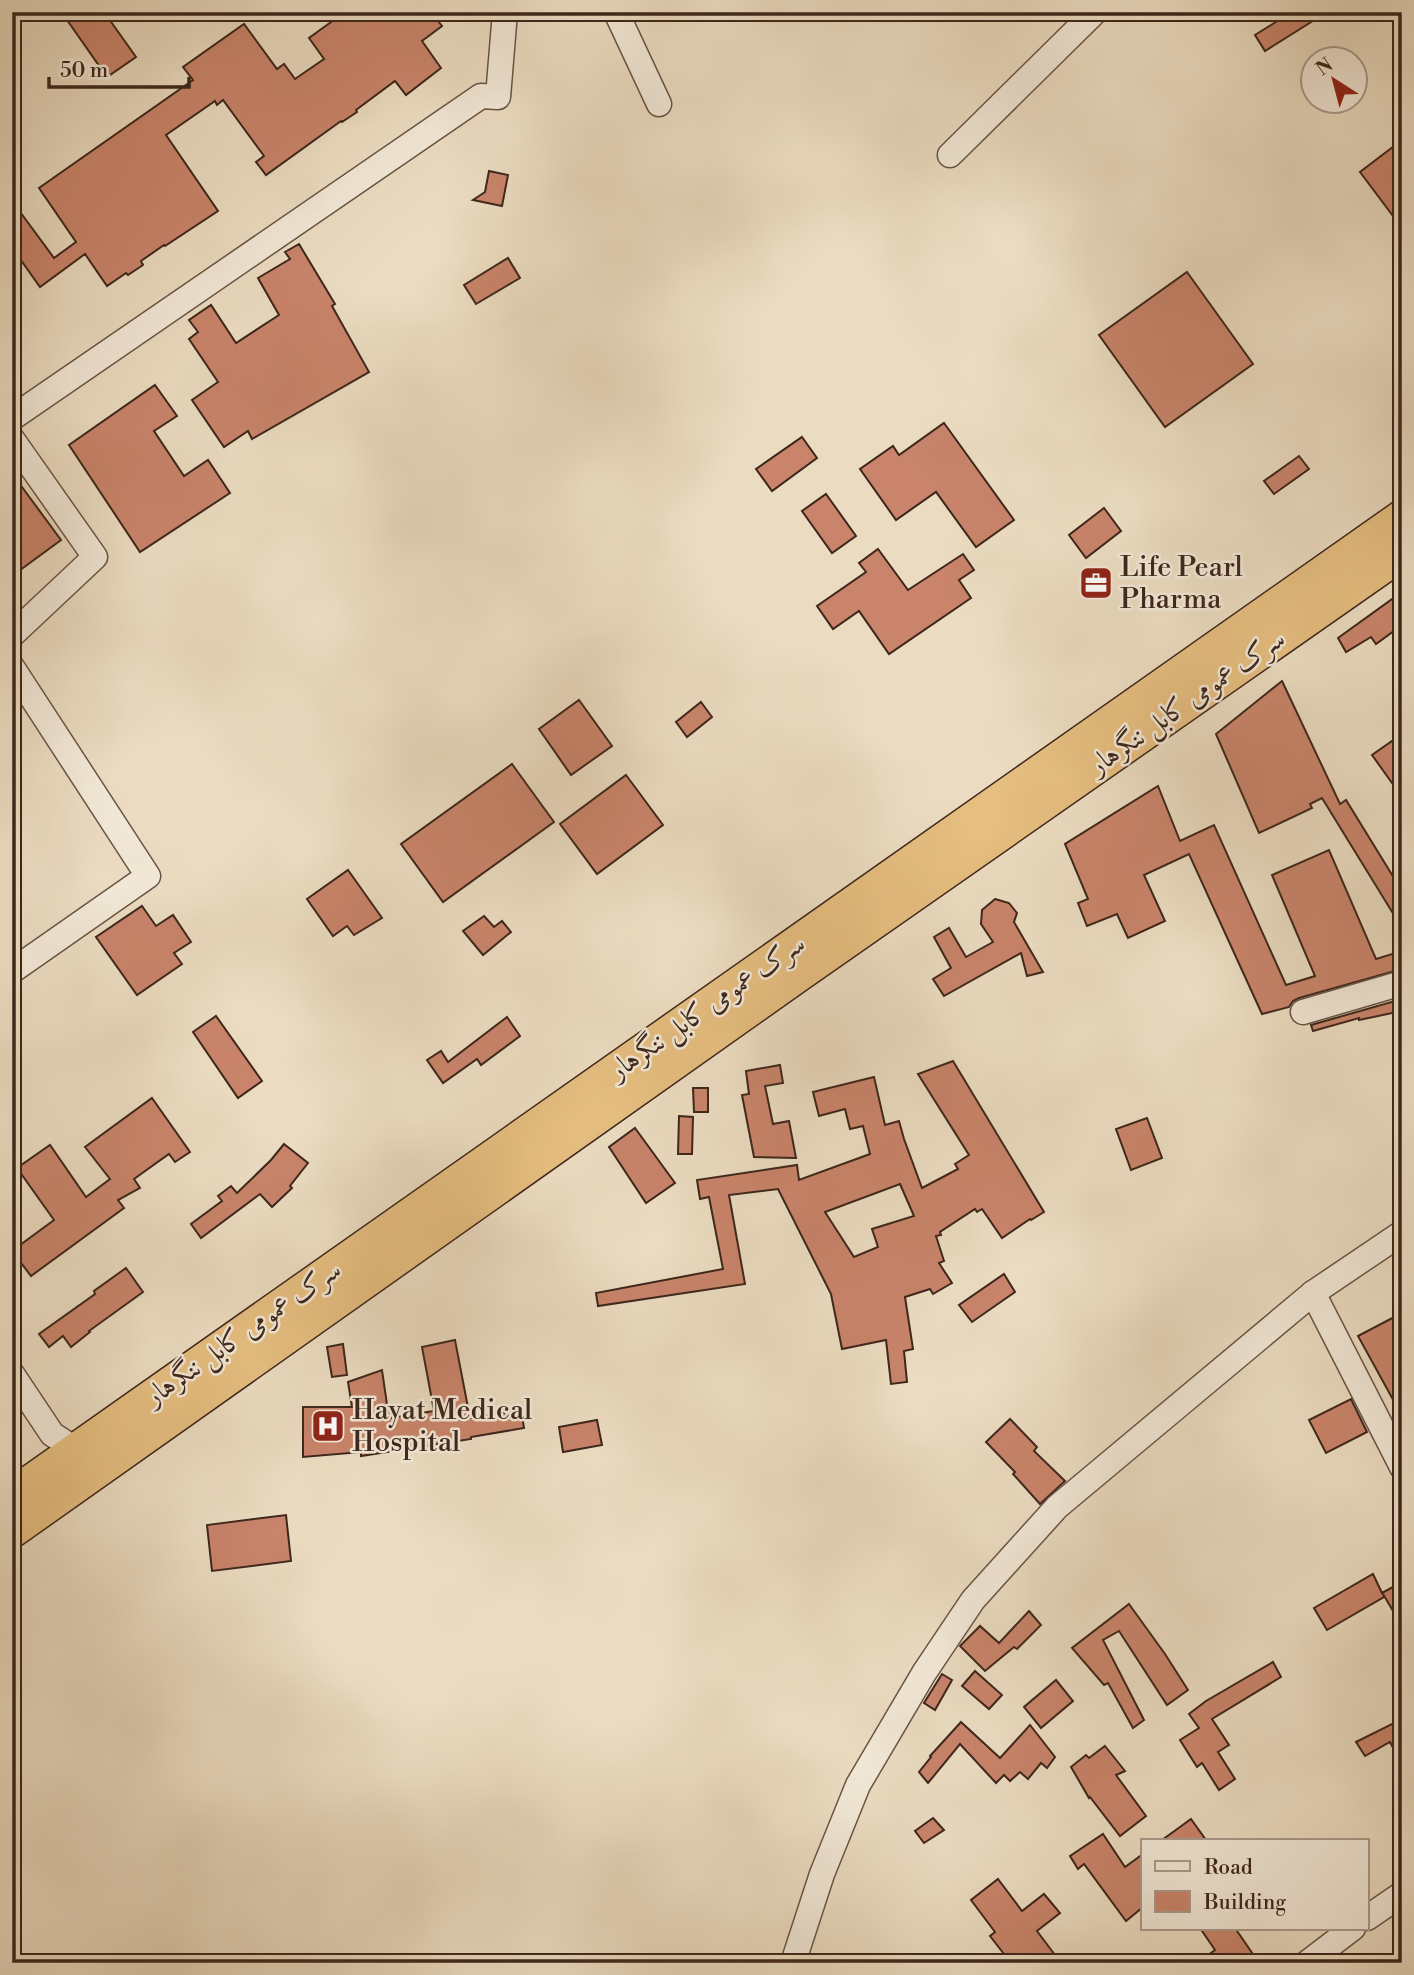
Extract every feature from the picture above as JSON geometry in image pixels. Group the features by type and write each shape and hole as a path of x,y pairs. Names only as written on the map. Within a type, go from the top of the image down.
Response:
{"highway":[{"name":"سرک عمومی کابل ننگرهار","path":"12,1496 93,1450 380,1253 1142,717 1402,518"},
{"name":"سرک عمومی کابل ننگرهار","path":"1142,717 1402,552"},
{"name":"سرک عمومی کابل ننگرهار","path":"12,1530 93,1450"}],"street":[{"path":"12,418 481,96 498,96 505,12"},
{"path":"616,12 659,104"},
{"path":"950,155 1096,12"},
{"path":"12,439 95,556 12,635"},
{"path":"12,667 148,876 12,971"},
{"path":"1303,1012 1402,983"},
{"path":"793,1963 822,1874 858,1785 924,1673 973,1600 1057,1507 1313,1293 1402,1233"},
{"path":"1313,1293 1402,1467"},
{"path":"12,1374 52,1434 93,1450"},
{"path":"1368,1918 1402,1894"},
{"path":"1307,1963 1350,1930"}],"building":[{"path":"78,12 104,12 136,57 107,77 67,20"},
{"path":"345,12 431,12 442,26 422,41 441,68 406,95 395,81 356,110 357,112 266,175 256,162 264,156 223,100 217,105 215,101 166,135 218,211 141,261 143,265 107,286 85,254 40,287 13,249 19,245 12,234 12,201 54,258 76,242 39,188 193,80 183,67 244,24 277,69 284,64 295,79 324,59 309,38"},
{"path":"1292,12 1327,12 1265,51 1255,35"},
{"path":"1402,140 1402,228 1360,172"},
{"path":"489,171 508,175 502,206 473,200 485,192"},
{"path":"299,244 335,304 332,306 369,372 252,439 248,431 224,447 192,400 218,382 189,339 198,332 189,320 211,305 236,343 279,315 258,278 290,259 285,252"},
{"path":"508,258 520,278 476,304 464,285"},
{"path":"1187,272 1253,364 1165,427 1099,335"},
{"path":"155,385 177,416 154,431 184,476 208,460 230,493 140,552 69,445"},
{"path":"944,423 1014,520 976,547 936,492 896,520 860,469 893,446 899,455"},
{"path":"802,437 817,458 772,491 756,469"},
{"path":"1299,456 1309,469 1274,494 1264,481"},
{"path":"22,487 61,540 12,576 12,494"},
{"path":"826,494 856,536 832,553 802,511"},
{"path":"1104,508 1121,531 1086,558 1069,535"},
{"path":"878,549 908,590 963,554 974,570 959,580 971,598 889,654 859,611 833,629 817,606 866,572 859,563"},
{"path":"1395,597 1402,607 1402,625 1376,644 1371,637 1346,652 1338,638"},
{"path":"1282,681 1340,804 1346,800 1402,891 1402,928 1322,798 1310,804 1312,808 1259,833 1216,734"},
{"path":"579,700 612,746 571,775 539,729"},
{"path":"701,702 712,717 687,737 676,722"},
{"path":"1392,741 1396,748 1402,744 1402,797 1372,755"},
{"path":"512,764 554,822 443,902 401,844"},
{"path":"626,775 663,825 597,874 560,824"},
{"path":"1158,786 1180,841 1214,825 1286,985 1315,976 1272,875 1329,850 1376,959 1402,951 1402,969 1299,998 1289,1007 1262,1014 1189,854 1144,875 1165,921 1128,938 1117,914 1087,926 1078,903 1088,899 1065,844"},
{"path":"348,870 382,918 354,935 347,926 333,936 307,899"},
{"path":"995,899 1009,903 1017,913 1014,922 1043,972 1027,976 1021,953 944,996 933,979 951,968 934,937 949,928 966,957 993,942 981,924 982,910"},
{"path":"142,906 156,926 173,915 191,942 174,953 182,964 137,995 96,937"},
{"path":"484,916 494,927 502,921 511,932 483,955 463,931"},
{"path":"1402,999 1402,1011 1359,1018 1313,1031 1311,1025"},
{"path":"216,1016 262,1081 238,1098 193,1032"},
{"path":"507,1017 520,1036 481,1065 477,1059 443,1083 427,1060 441,1051 448,1062"},
{"path":"953,1061 1044,1212 1002,1238 982,1209 977,1212 975,1209 936,1236 944,1261 939,1263 952,1283 933,1294 930,1289 905,1297 913,1349 904,1351 907,1382 891,1384 886,1340 842,1349 831,1294 778,1189 729,1195 745,1284 598,1306 596,1293 723,1269 709,1197 700,1199 697,1180 797,1165 799,1180 870,1154 863,1126 850,1129 845,1109 819,1116 813,1092 874,1077 885,1125 899,1121 922,1188 958,1169 955,1164 969,1155 918,1074","holes":["900,1184 914,1216 872,1229 878,1247 854,1257 825,1212"]},
{"path":"780,1065 783,1083 765,1086 773,1124 789,1121 796,1158 754,1157 742,1095 749,1094 746,1071"},
{"path":"693,1088 708,1088 708,1112 694,1112"},
{"path":"152,1098 190,1152 175,1162 169,1154 134,1179 140,1188 118,1200 124,1208 31,1276 12,1251 54,1220 17,1168 50,1145 86,1197 110,1179 85,1147"},
{"path":"679,1116 693,1117 692,1154 678,1154"},
{"path":"1147,1118 1162,1158 1131,1170 1116,1129"},
{"path":"635,1128 675,1183 646,1203 609,1147"},
{"path":"284,1144 308,1163 290,1186 292,1188 272,1207 260,1194 201,1238 191,1224 222,1201 218,1196 231,1186 237,1193"},
{"path":"126,1268 143,1292 71,1347 63,1336 49,1347 39,1334"},
{"path":"1004,1274 1015,1292 972,1322 959,1305"},
{"path":"1402,1313 1402,1416 1358,1336"},
{"path":"455,1340 470,1418 521,1410 524,1428 361,1456 361,1452 303,1457 303,1407 352,1407 348,1382 382,1370 389,1418 434,1411 422,1347"},
{"path":"343,1344 347,1375 332,1377 327,1347"},
{"path":"1351,1399 1367,1432 1326,1453 1309,1420"},
{"path":"1010,1419 1037,1447 1034,1451 1065,1481 1040,1504 1013,1474 1015,1472 986,1442"},
{"path":"597,1420 602,1445 563,1452 559,1427"},
{"path":"286,1515 291,1561 212,1571 207,1525"},
{"path":"1373,1574 1382,1593 1402,1582 1402,1626 1383,1594 1384,1597 1327,1630 1314,1608"},
{"path":"1129,1604 1188,1690 1167,1705 1119,1631 1103,1640 1144,1720 1133,1728 1108,1683 1104,1685 1072,1648"},
{"path":"1029,1611 1041,1625 1017,1649 1014,1647 985,1671 960,1646 980,1626 999,1643"},
{"path":"1273,1662 1281,1677 1212,1719 1229,1745 1218,1752 1235,1779 1219,1790 1202,1763 1197,1767 1180,1740 1199,1728 1189,1714 1206,1701"},
{"path":"975,1671 1002,1695 989,1709 962,1686"},
{"path":"942,1674 952,1680 935,1710 924,1703"},
{"path":"1056,1680 1073,1701 1041,1728 1024,1707"},
{"path":"1402,1719 1402,1765 1390,1742 1365,1756 1356,1742"},
{"path":"961,1722 1000,1758 1030,1725 1055,1757 1047,1768 1041,1763 1028,1779 1020,1772 1010,1781 1004,1775 996,1783 960,1744 928,1783 919,1772"},
{"path":"1105,1746 1125,1771 1116,1775 1146,1816 1120,1836 1089,1798 1071,1767 1086,1755 1089,1758"},
{"path":"933,1818 944,1830 924,1843 915,1831"},
{"path":"1191,1819 1205,1839 1163,1839"},
{"path":"1103,1834 1125,1867 1141,1855 1141,1909 1126,1921 1084,1864 1078,1869 1070,1856"},
{"path":"998,1879 1022,1911 1044,1894 1060,1913 1037,1931 1061,1963 1011,1963 990,1936 995,1932 971,1900"},
{"path":"1201,1930 1236,1930 1259,1963 1197,1963 1215,1950"}],"place":[{"name":"Life Pearl Pharma","path":"1096,583"},
{"name":"Hayat Medical Hospital","path":"328,1426"}]}
